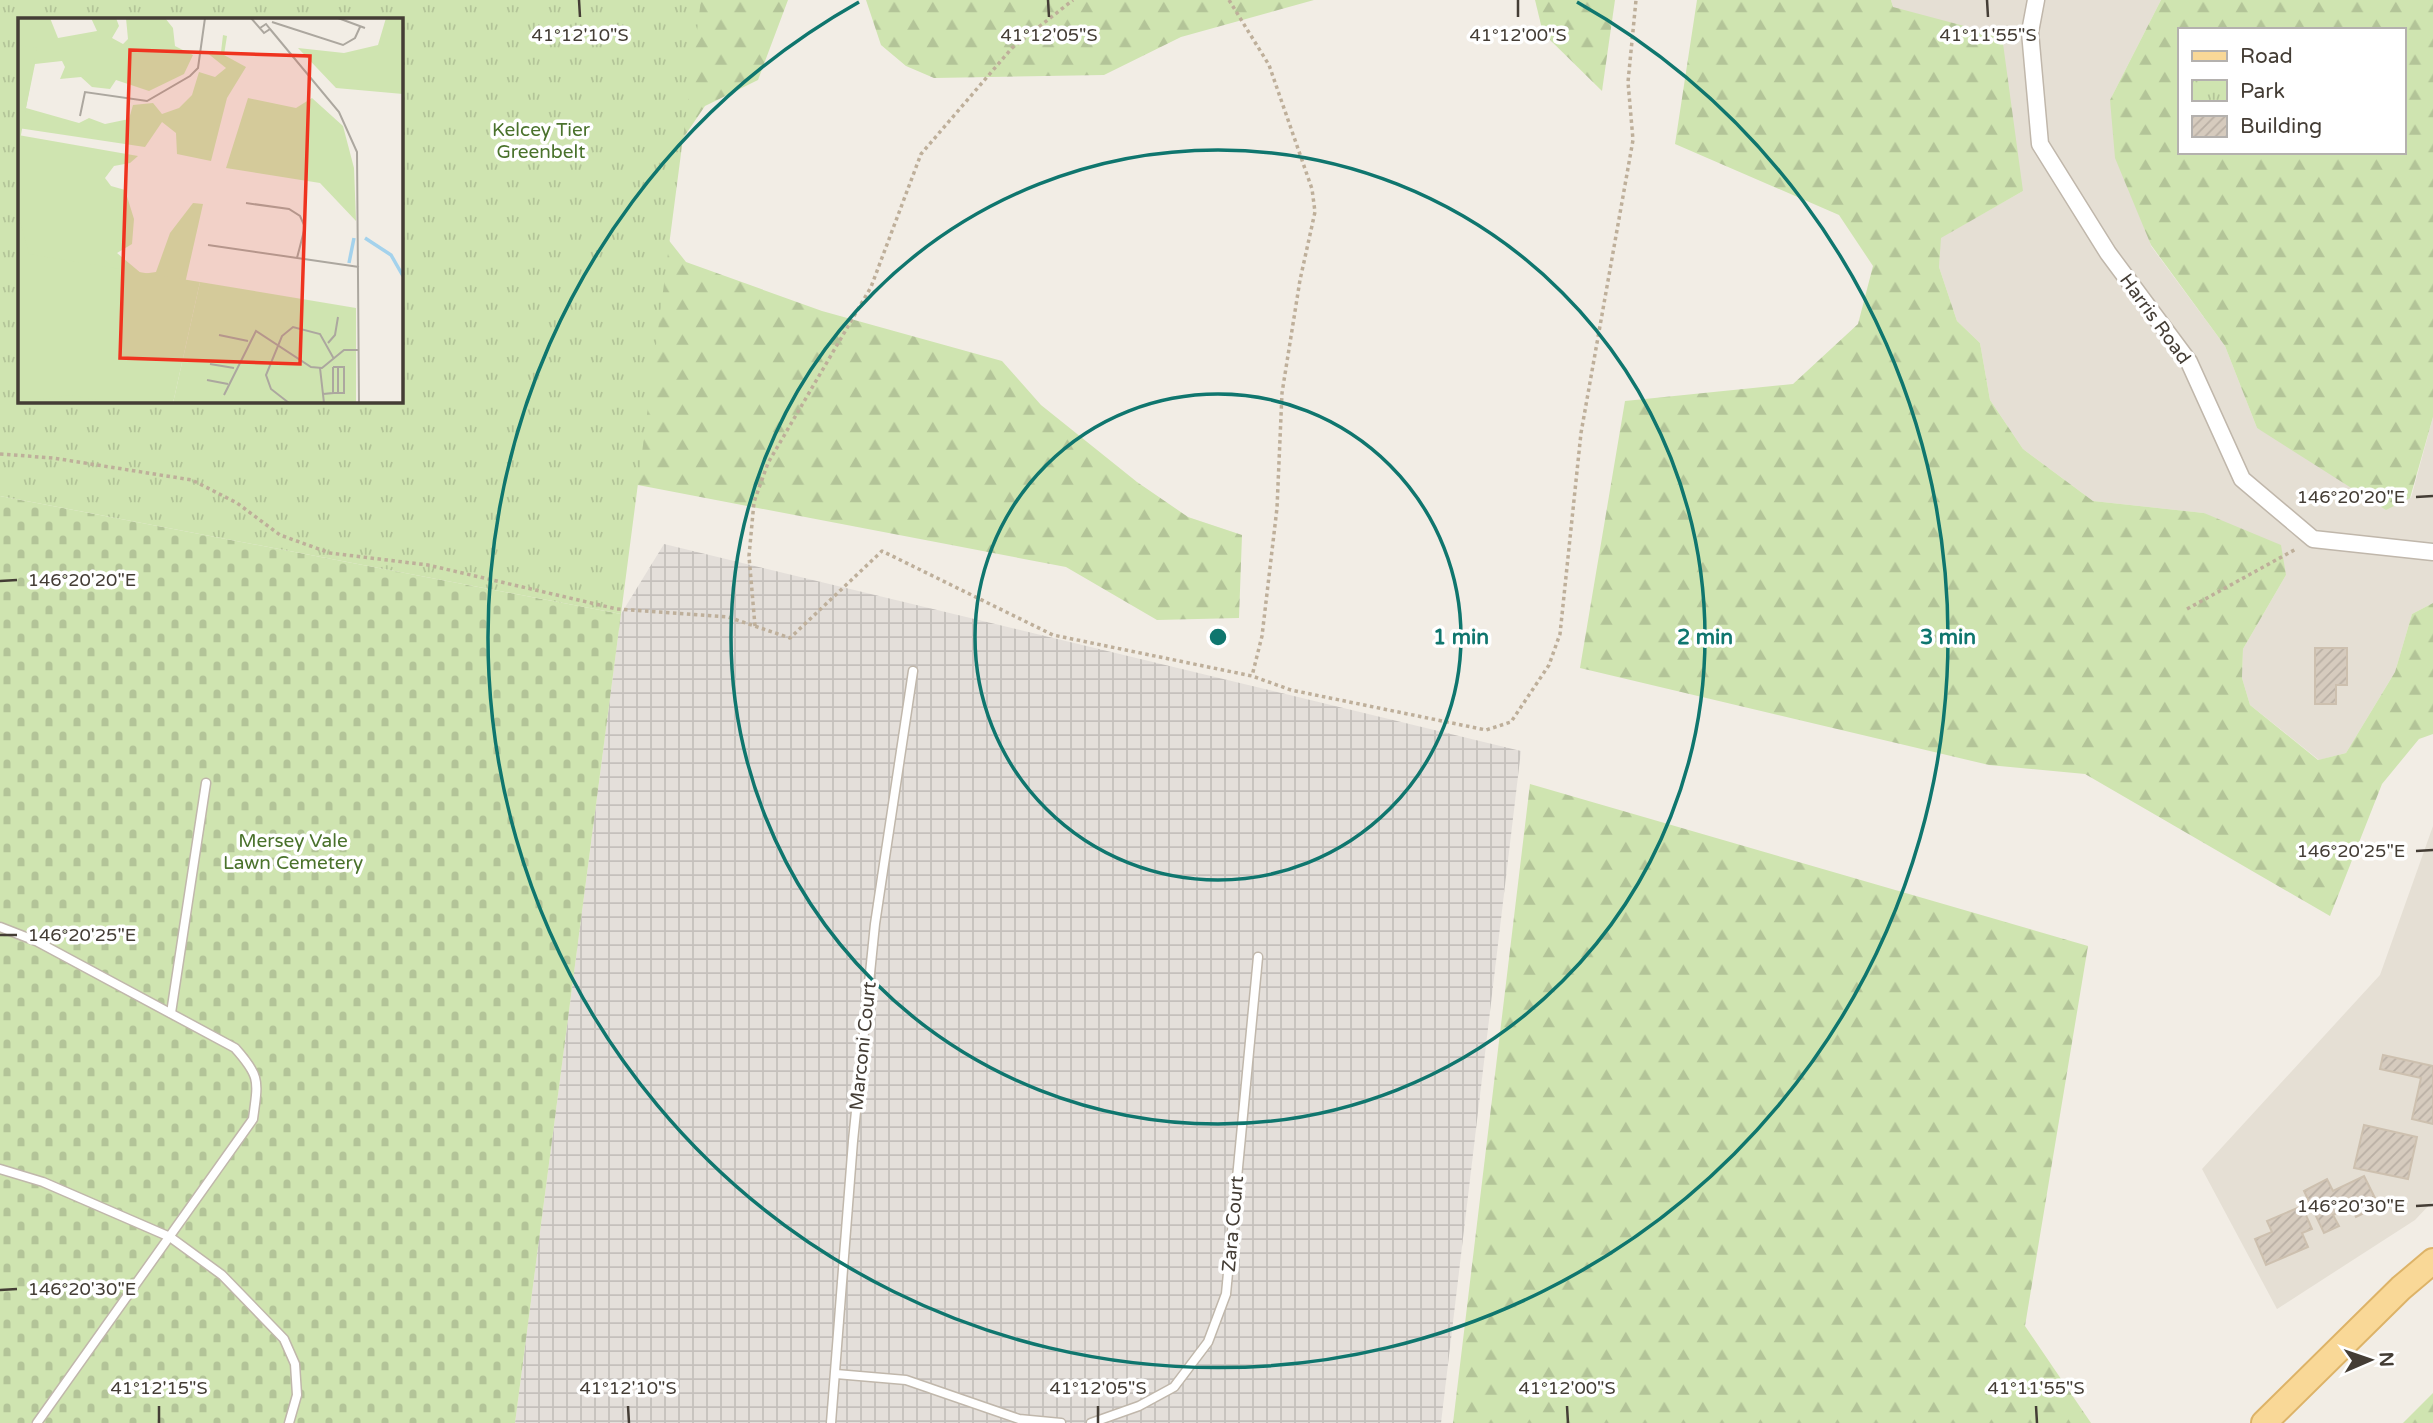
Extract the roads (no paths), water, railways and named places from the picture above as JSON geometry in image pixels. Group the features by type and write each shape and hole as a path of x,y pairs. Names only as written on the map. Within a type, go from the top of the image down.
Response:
{"main road":[{"path":"2264,1423 2401,1287 2433,1249"},
{"path":"2401,1287 2433,1261"}],"street":[{"name":"Harris Road","path":"2036,0 2030,32 2040,144 2108,253 2189,362 2242,480 2313,539 2433,552"}],"lane":[{"name":"Marconi Court","path":"831,1423 853,1141 875,924 913,671"},
{"path":"171,1013 206,783"},
{"path":"0,927 36,941 236,1048 254,1069 257,1092 253,1119 37,1423"},
{"name":"Zara Court","path":"1091,1423 1139,1406 1174,1387 1208,1342 1226,1294 1258,957"},
{"path":"0,1169 43,1182 170,1237 222,1275 284,1339 295,1364 297,1395 289,1423"},
{"path":"836,1374 906,1380 1019,1419 1061,1423"}],"park label":[{"name":"Kelcey Tier Greenbelt","path":"541,141"},
{"name":"Mersey Vale Lawn Cemetery","path":"293,852"}]}
